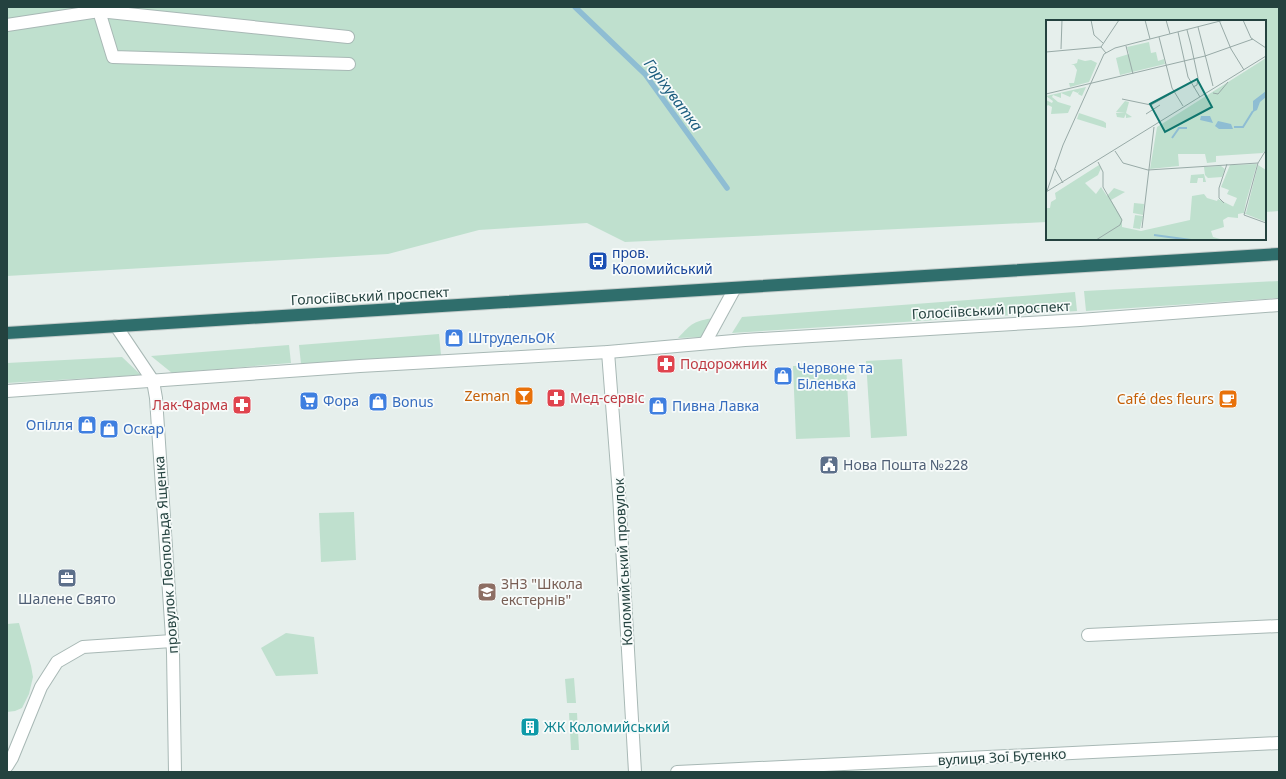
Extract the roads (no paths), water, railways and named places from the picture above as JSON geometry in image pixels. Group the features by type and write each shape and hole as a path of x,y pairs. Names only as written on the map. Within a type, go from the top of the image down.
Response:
{"highway":[{"name":"Голосіївський проспект","path":"7,333 1279,254"}],"street":[{"path":"101,9 113,56 349,64"},
{"path":"7,25 101,9 348,37"},
{"path":"705,343 735,288"},
{"name":"Голосіївський проспект","path":"7,391 360,366 608,352 761,339 1080,320 1279,305"},
{"name":"провулок Леопольда Ященка","path":"116,326 153,381 156,398 172,641 175,772"},
{"name":"Коломийський провулок","path":"608,352 620,502 635,772"},
{"path":"1088,635 1279,626"},
{"path":"7,766 12,758 41,687 56,662 83,647 172,641"},
{"name":"вулиця Зої Бутенко","path":"677,772 1279,743"}],"waterway":[{"name":"Горіхуватка","path":"575,7 645,74 727,188"}],"place":[{"name":"пров. Коломийський","path":"598,261"},
{"name":"ШтрудельОК","path":"454,338"},
{"name":"Подорожник","path":"666,364"},
{"name":"Червоне та Біленька","path":"783,376"},
{"name":"Zeman","path":"524,396"},
{"name":"Мед-сервіс","path":"556,398"},
{"name":"Café des fleurs","path":"1228,399"},
{"name":"Фора","path":"309,401"},
{"name":"Bonus","path":"378,402"},
{"name":"Лак-Фарма","path":"242,405"},
{"name":"Пивна Лавка","path":"658,406"},
{"name":"Опілля","path":"87,425"},
{"name":"Оскар","path":"109,429"},
{"name":"Нова Пошта №228","path":"829,465"},
{"name":"Шалене Свято","path":"67,578"},
{"name":"ЗНЗ \"Школа екстернів\"","path":"487,592"},
{"name":"ЖК Коломийський","path":"530,727"}]}
